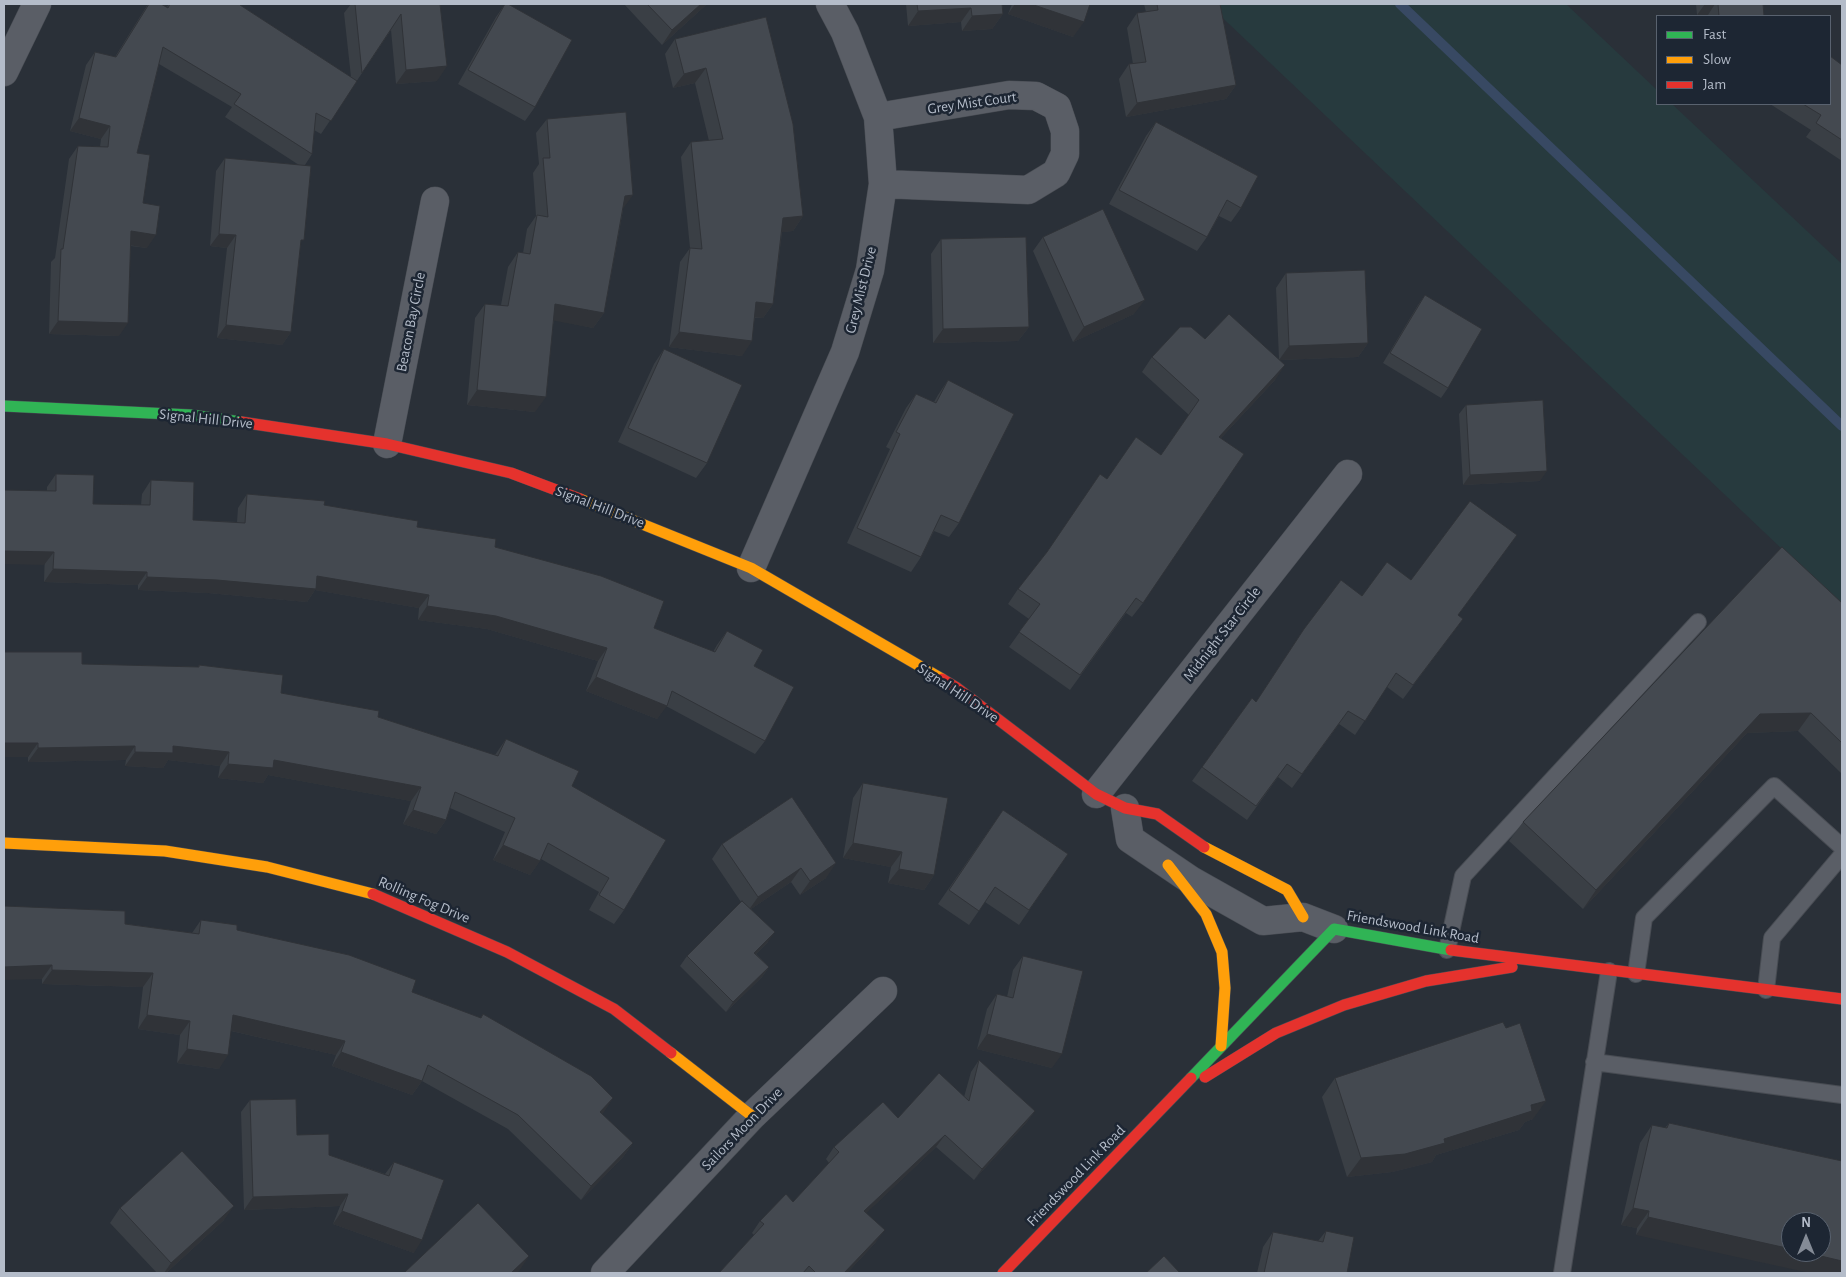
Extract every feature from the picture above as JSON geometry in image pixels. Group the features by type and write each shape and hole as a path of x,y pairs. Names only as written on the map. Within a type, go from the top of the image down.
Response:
{"street":[{"path":"4,72 37,4"},
{"name":"Grey Mist Drive","path":"751,568 845,352 870,270 883,184 878,117 845,32 830,4"},
{"name":"Grey Mist Court","path":"878,117 1009,95 1036,96 1056,107 1065,131 1065,154 1056,173 1028,190 883,184"},
{"name":"Beacon Bay Circle","path":"387,444 435,201"},
{"name":"Signal Hill Drive","path":"4,406 190,415 387,444 512,473 646,524 751,568 957,688 1096,794 1125,808 1157,814 1216,854 1287,890 1303,917"},
{"name":"Midnight Star Circle","path":"1096,794 1348,474"},
{"path":"1125,808 1130,839 1192,881 1263,921 1303,917 1334,929"},
{"name":"Rolling Fog Drive","path":"4,843 164,851 267,866 382,896 507,952 614,1009 752,1116"},
{"path":"1168,865 1206,914 1222,952 1225,988 1221,1046"},
{"name":"Friendswood Link Road","path":"1003,1273 1334,929 1447,950 1842,999"},
{"path":"1172,1097 1276,1032 1344,1005 1426,981 1544,963"},
{"name":"Sailors Moon Drive","path":"605,1273 752,1116 883,991"}],"lane":[{"path":"1447,950 1463,876 1698,622"},
{"path":"1636,974 1644,918 1774,786 1842,847"},
{"path":"1766,990 1772,938 1842,855"},
{"path":"1562,1273 1609,971"},
{"path":"1594,1062 1842,1095"}],"green space":[{"path":"1208,4 1566,4 1656,89 1656,105 1673,105 1842,264 1842,606"}],"building":[{"path":"149,4 161,4 168,8 170,4 241,4 357,81 331,121 316,113 312,154 234,104 241,94 163,47 137,153 150,155 143,203 160,206 156,235 131,231 128,323 58,321 61,249 63,249 78,146 108,147 110,126 79,118 95,52 116,57"},
{"path":"355,4 440,4 447,66 406,70 401,14 362,73"},
{"path":"505,4 572,40 535,107 468,70"},
{"path":"647,4 701,4 672,30"},
{"path":"917,4 1002,4 1003,14 972,16 971,8 918,11"},
{"path":"1031,4 1090,4 1084,22"},
{"path":"1157,4 1220,4 1236,85 1137,103 1129,64 1146,62 1137,13 1158,10"},
{"path":"1718,4 1763,4 1764,15 1719,15"},
{"path":"766,17 793,124 803,216 783,218 773,304 756,302 752,341 679,332 690,248 702,249 691,142 723,139 706,68 684,74 675,39"},
{"path":"1831,57 1842,65 1842,140 1816,123 1821,115 1805,105 1831,105"},
{"path":"626,112 633,195 625,196 604,313 555,304 546,397 477,390 485,304 508,306 518,252 530,254 537,215 548,217 543,158 550,158 547,119"},
{"path":"1156,122 1258,176 1241,208 1227,200 1207,237 1119,190"},
{"path":"225,158 311,166 304,240 301,240 291,332 226,325 236,235 219,234"},
{"path":"1103,209 1145,300 1084,327 1043,237"},
{"path":"1026,237 1029,327 943,329 941,239"},
{"path":"1365,270 1368,343 1289,346 1286,273"},
{"path":"1425,295 1482,329 1448,388 1390,353"},
{"path":"1229,314 1285,365 1219,437 1244,454 1143,603 1136,598 1080,675 1019,632 1040,604 1018,589 1047,552 1100,474 1107,479 1136,437 1161,455 1199,400 1152,357 1180,327 1191,327 1205,339"},
{"path":"664,349 742,385 707,463 628,428"},
{"path":"948,380 1014,414 959,523 941,515 921,557 857,528 900,434 896,432 916,394 936,403"},
{"path":"1543,400 1547,471 1470,475 1466,405"},
{"path":"56,474 94,475 93,504 150,505 151,480 194,482 193,520 245,523 247,494 325,501 324,505 418,521 417,527 496,539 495,547 601,576 664,601 654,628 715,652 727,631 763,650 754,666 794,687 765,741 672,691 667,706 596,677 607,648 496,616 427,606 429,595 317,576 316,589 217,580 147,577 147,572 53,569 54,552 4,551 4,490 56,491"},
{"path":"1470,501 1517,535 1458,615 1463,619 1413,685 1396,673 1365,721 1348,711 1302,774 1287,764 1256,806 1202,767 1252,698 1256,702 1304,629 1341,580 1362,596 1387,562 1411,580"},
{"path":"1782,547 1842,603 1842,743 1811,713 1760,714 1596,890 1523,822"},
{"path":"4,652 82,652 82,664 199,667 199,665 283,675 281,693 379,711 378,717 498,756 506,739 579,771 572,786 666,840 624,910 599,895 609,878 548,843 540,861 503,845 515,818 455,792 446,820 413,810 421,787 274,760 273,768 228,764 229,752 173,746 173,753 135,752 135,746 38,748 38,743 4,743"},
{"path":"863,783 948,798 934,875 899,869 902,852 853,843"},
{"path":"792,797 836,863 810,881 801,868 758,897 722,844"},
{"path":"1003,810 1068,854 1029,910 995,887 979,911 949,890"},
{"path":"742,901 775,932 754,953 769,967 733,1002 687,956"},
{"path":"4,906 125,911 125,924 199,934 201,920 237,925 237,930 349,955 416,980 412,992 481,1018 483,1014 591,1076 613,1098 600,1112 633,1143 591,1186 518,1115 428,1065 422,1081 341,1052 345,1041 233,1015 228,1055 187,1049 190,1021 147,1015 153,973 52,970 52,965 4,967"},
{"path":"1023,956 1083,971 1062,1054 987,1034 997,994 1013,998"},
{"path":"1503,1022 1506,1028 1520,1023 1546,1101 1531,1105 1532,1111 1444,1139 1445,1143 1405,1154 1361,1158 1335,1078"},
{"path":"979,1060 1035,1111 982,1169 945,1135 864,1211 885,1230 844,1273 816,1273 809,1266 803,1273 719,1273 764,1224 760,1221 786,1194 793,1202 839,1152 834,1147 883,1102 898,1118 939,1073 969,1101"},
{"path":"296,1099 297,1135 329,1134 329,1155 389,1176 394,1162 444,1180 422,1240 342,1211 348,1194 253,1197 250,1100"},
{"path":"1669,1123 1842,1161 1842,1261 1831,1258 1831,1212 1781,1212 1781,1247 1648,1217 1649,1211 1633,1208 1652,1125 1667,1128"},
{"path":"182,1151 234,1206 171,1263 120,1208"},
{"path":"478,1203 529,1256 511,1273 405,1272"},
{"path":"1326,1231 1354,1237 1347,1273 1264,1273 1273,1232 1323,1242"},
{"path":"1164,1256 1180,1273 1146,1273"}],"waterway":[{"path":"1400,4 1842,426"}],"traffic: fast":[{"path":"4,406 191,415 241,422"},
{"path":"1191,1078 1334,929 1451,950"}],"traffic: slow":[{"path":"580,499 751,568 942,679"},
{"path":"4,843 165,851 267,867 373,894"},
{"path":"1204,847 1287,890 1303,917"},
{"path":"1168,865 1206,914 1222,952 1225,988 1221,1046"},
{"path":"671,1053 752,1116"}],"traffic: jam":[{"path":"241,422 387,444 511,473 580,499"},
{"path":"942,679 957,688 1096,794 1125,808 1157,814 1204,847"},
{"path":"373,894 507,952 614,1009 671,1053"},
{"path":"1451,950 1842,999"},
{"path":"1205,1077 1276,1033 1344,1005 1426,981 1512,967"},
{"path":"1003,1273 1191,1078"}]}
